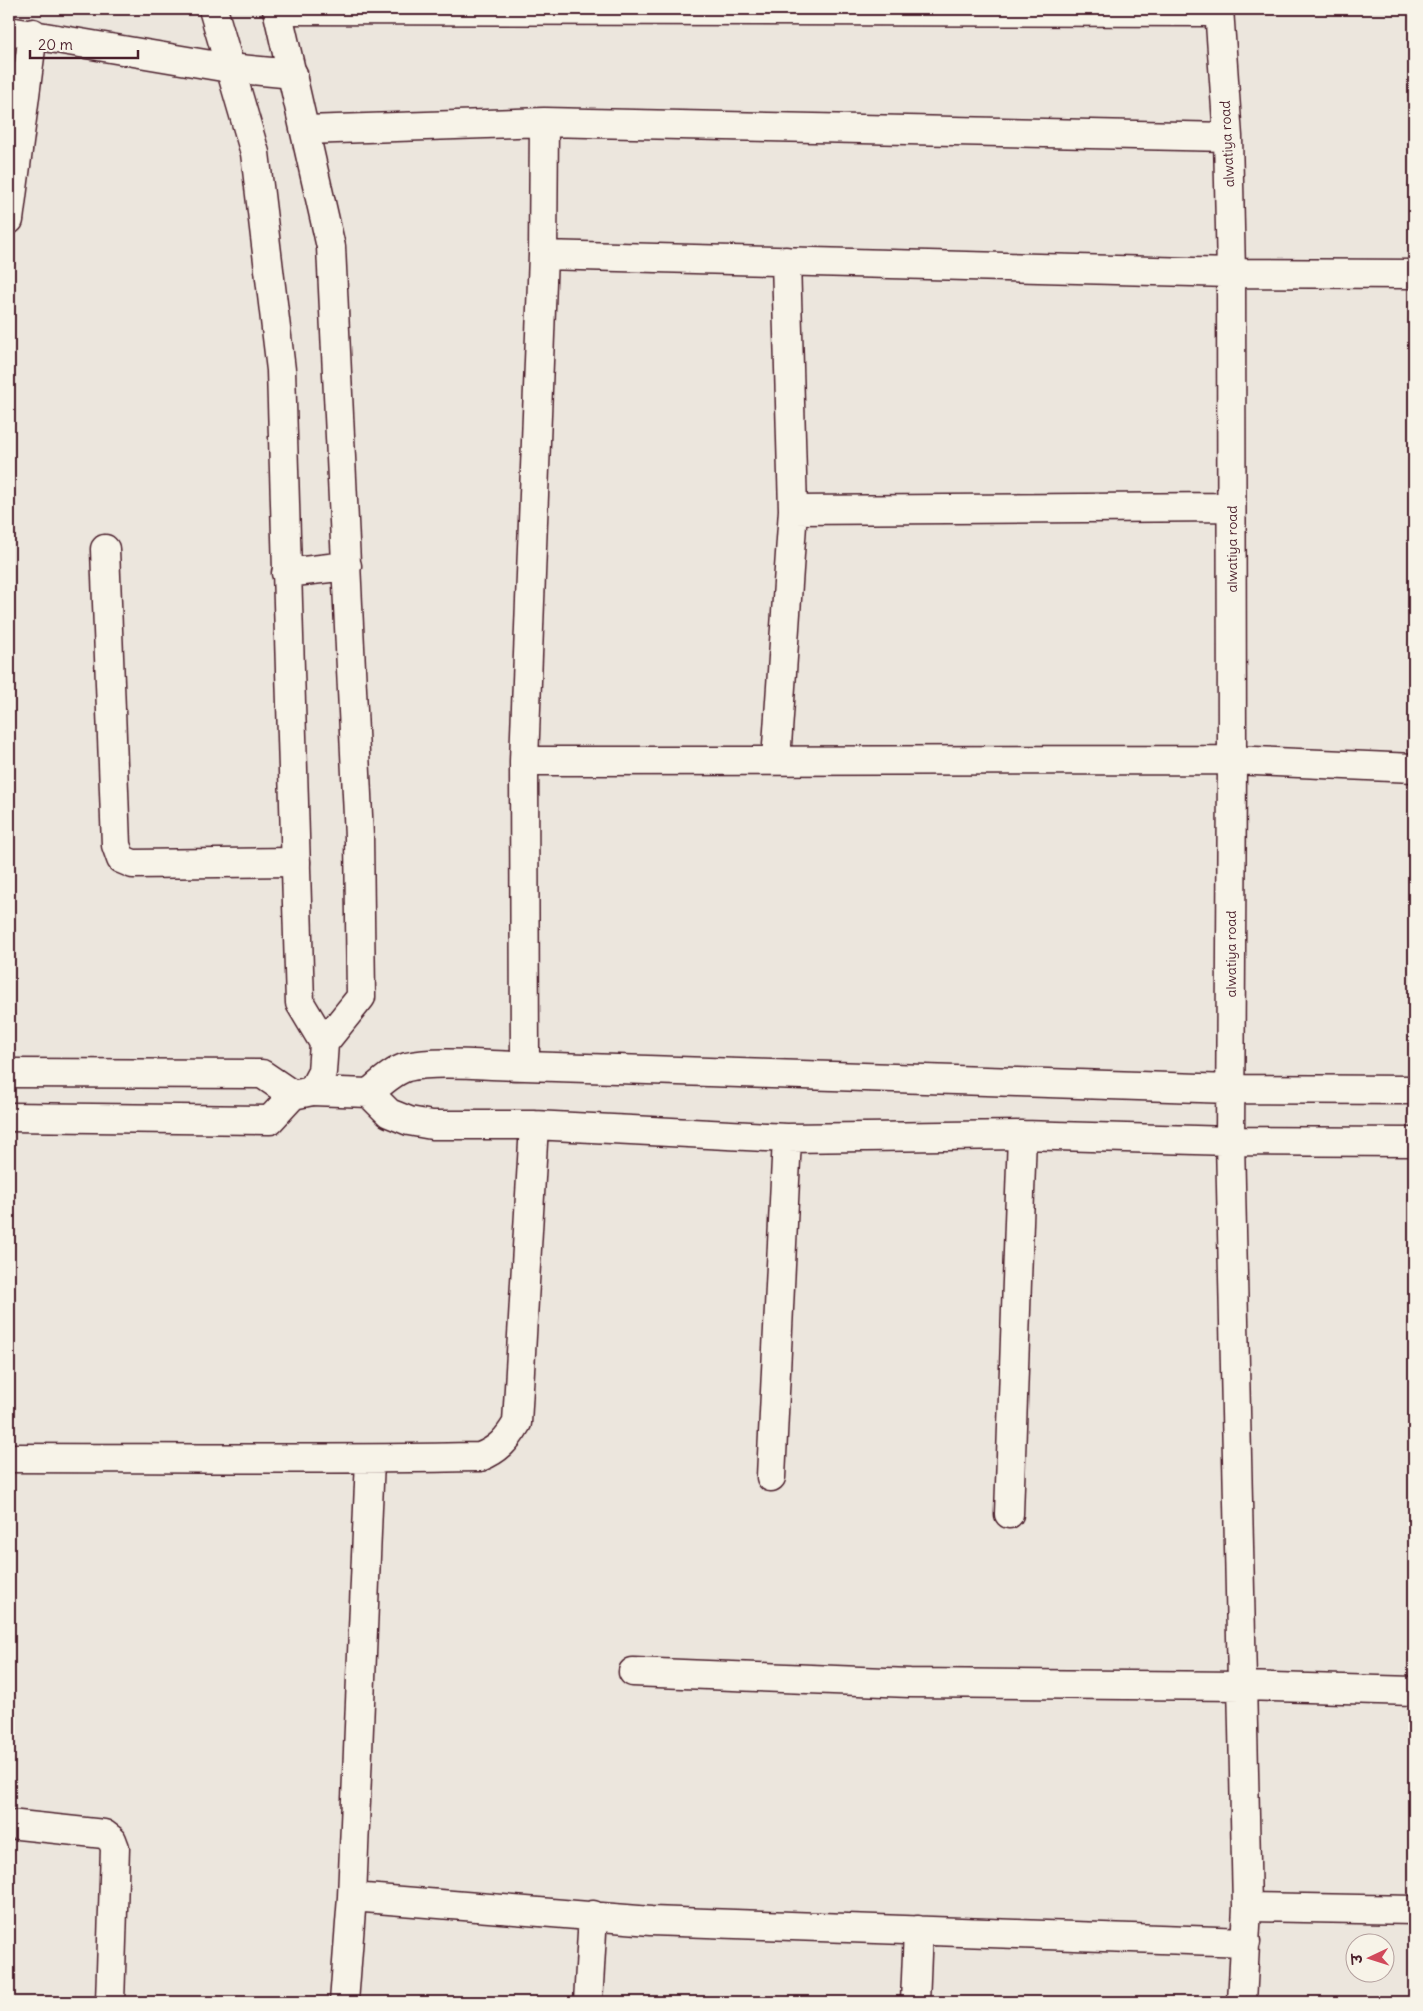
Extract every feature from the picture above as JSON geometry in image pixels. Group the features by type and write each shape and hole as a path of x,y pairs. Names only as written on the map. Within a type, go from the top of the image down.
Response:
{"street":[{"path":"213,9 255,153 282,370 286,573 300,1003 324,1043"},
{"path":"9,1117 270,1120 302,1093 322,1072 324,1043 361,997 359,837 332,247 277,9 1219,10"},
{"name":"alwatiya road","path":"1219,10 1228,137 1231,273 1232,760 1230,1142 1247,1907 1242,2002"},
{"path":"9,220 21,32 229,68 293,74"},
{"path":"306,130 544,122 1228,137"},
{"path":"525,1066 524,761 543,254 544,122"},
{"path":"543,254 1231,273 1414,274"},
{"path":"776,760 793,510 786,261"},
{"path":"793,510 1231,507"},
{"path":"105,549 116,845 121,859 133,864 296,862"},
{"path":"286,573 347,566"},
{"path":"524,761 1232,760 1414,768"},
{"path":"9,1073 262,1074 302,1093 368,1093 387,1077 407,1068 525,1066 1230,1089 1414,1090"},
{"path":"368,1093 389,1113 409,1121 432,1124 534,1125 786,1138 1022,1135 1230,1142 1414,1142"},
{"path":"9,1458 310,1457 370,1459 480,1457 495,1451 506,1441 517,1423 534,1125"},
{"path":"1010,1514 1022,1135"},
{"path":"771,1477 786,1138"},
{"path":"344,2002 352,1897 370,1459"},
{"path":"633,1672 910,1684 1242,1686 1414,1691"},
{"path":"9,1824 104,1834 112,1840 115,1848 110,2002"},
{"path":"352,1897 651,1921 1246,1942"},
{"path":"1247,1907 1414,1910"},
{"path":"588,2002 593,1915"},
{"path":"915,2002 918,1930"}]}
